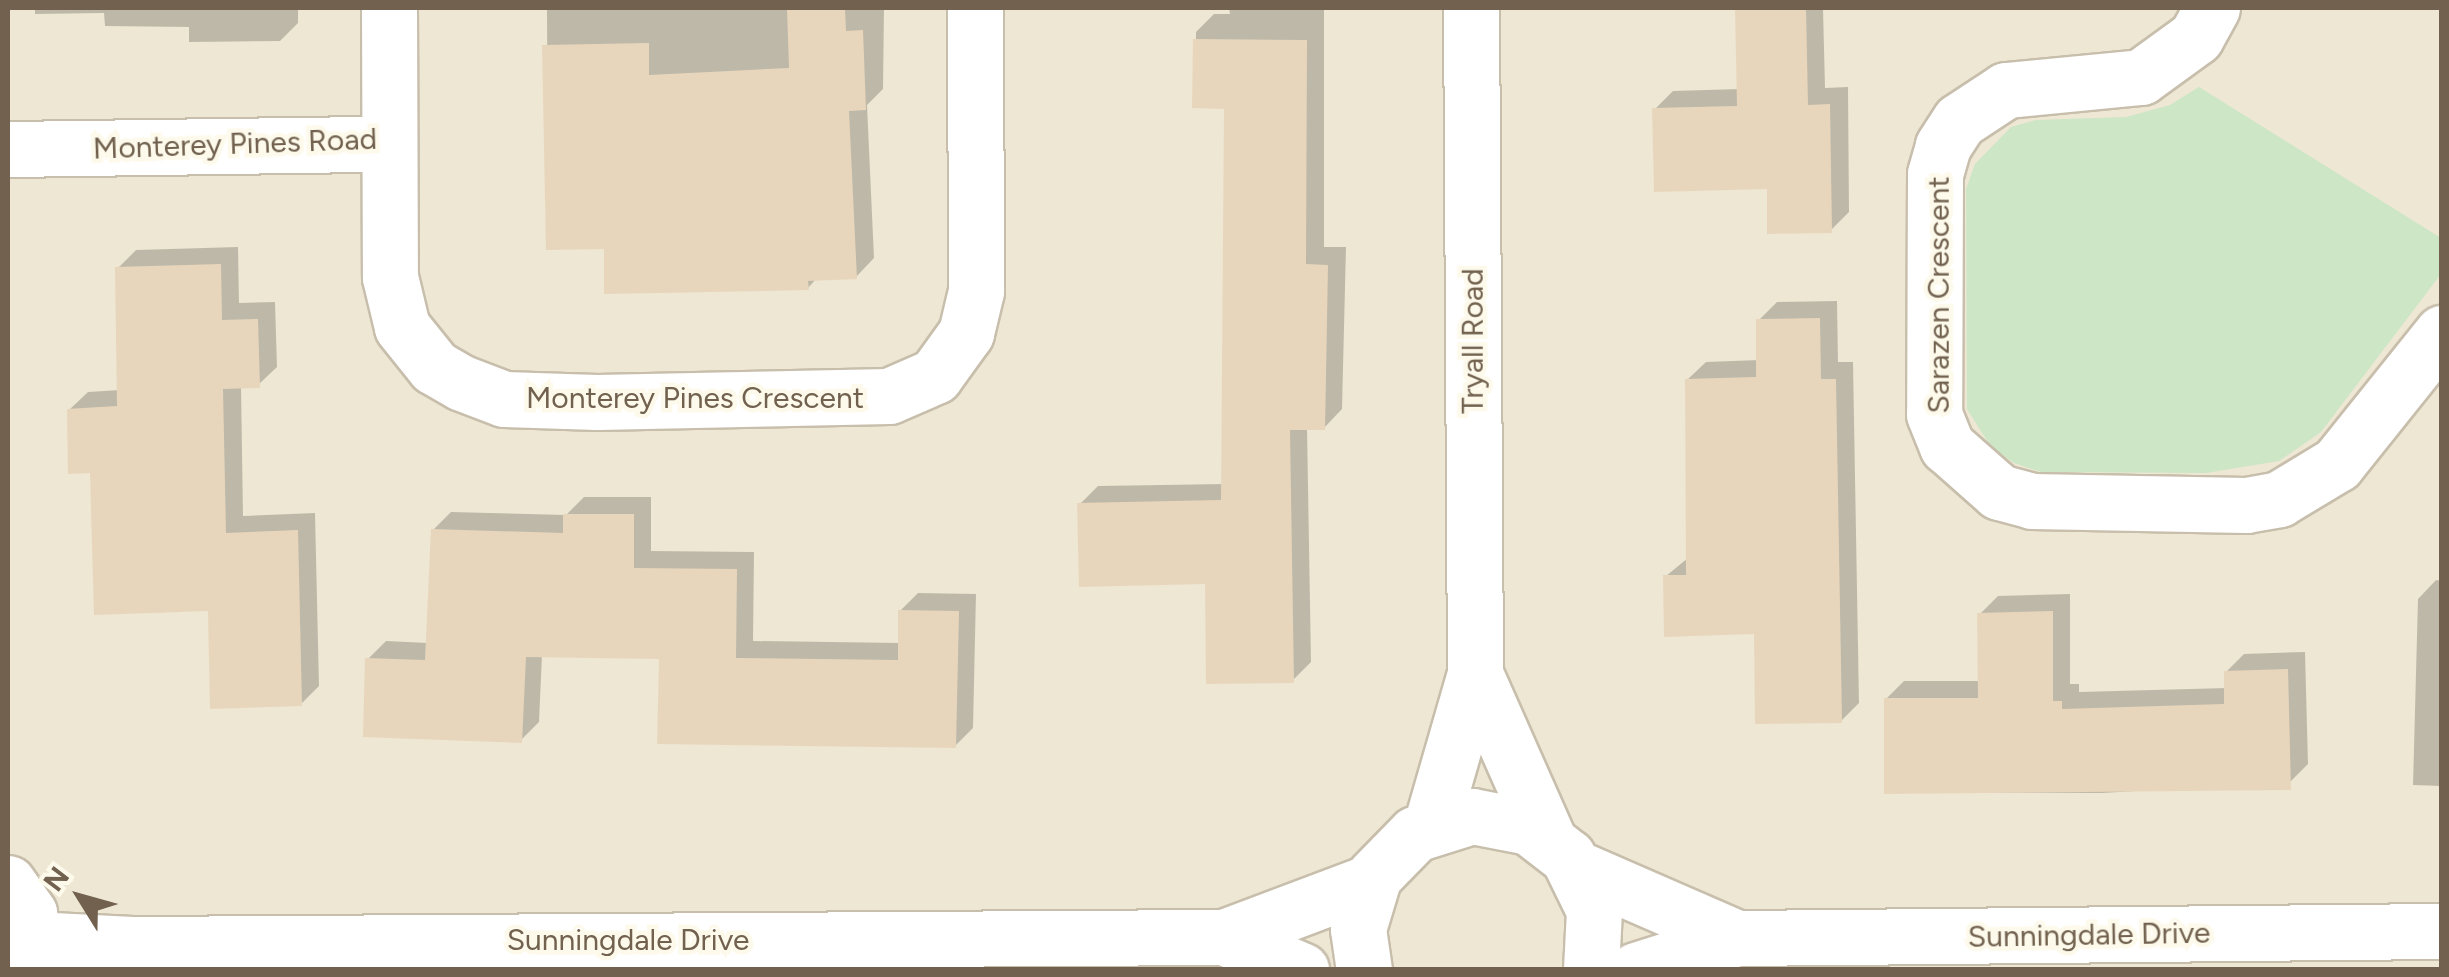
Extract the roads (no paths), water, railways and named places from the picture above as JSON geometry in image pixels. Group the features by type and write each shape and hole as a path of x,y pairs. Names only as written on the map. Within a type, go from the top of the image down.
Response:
{"street":[{"name":"Monterey Pines Road","path":"8,149 390,144 389,8"},
{"name":"Monterey Pines Crescent","path":"390,144 390,276 402,328 434,366 462,384 504,399 597,402 889,396 935,376 966,332 976,291 975,8"},
{"name":"Tryall Road","path":"1430,826 1475,674 1471,8"},
{"name":"Sarazen Crescent","path":"2204,22 2141,77 2006,90 1959,121 1943,146 1935,174 1934,414 1947,446 1998,492 2032,501 2246,506 2279,499 2337,464 2442,334"},
{"name":"Tryall Road","path":"1475,674 1594,910 1591,970"},
{"name":"Sunningdale Drive","path":"1430,826 1487,816 1737,938"},
{"path":"1364,970 1358,929 1370,882 1401,844 1430,826"},
{"name":"Sunningdale Drive","path":"26,954 132,944 1224,937 1370,882"},
{"path":"8,883 29,913 26,954"},
{"name":"Sunningdale Drive","path":"1636,970 1737,938 2442,931"},
{"name":"Sunningdale Drive","path":"1224,937 1301,970"}]}
